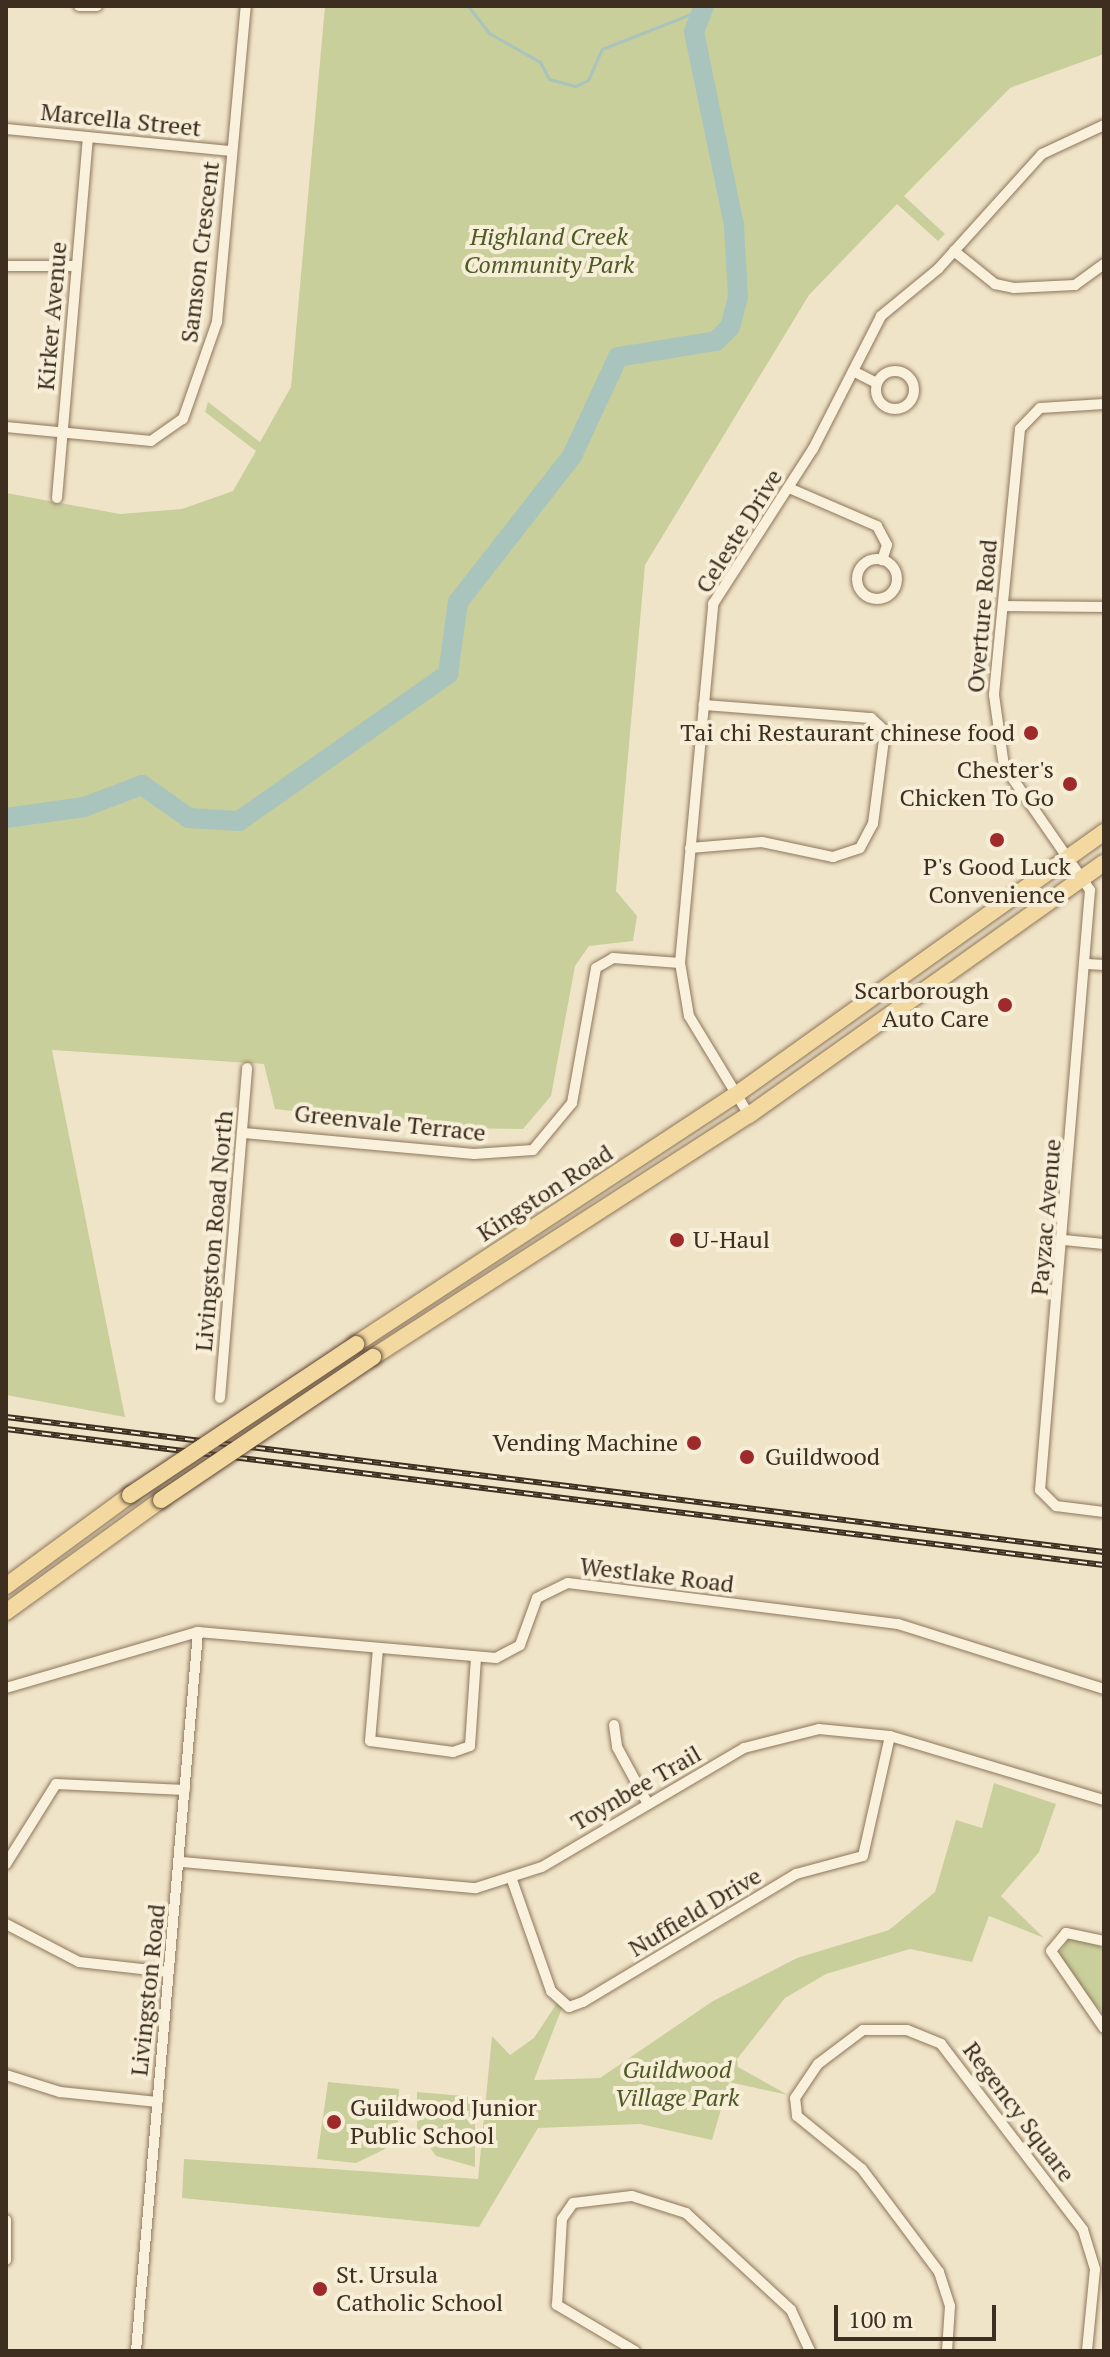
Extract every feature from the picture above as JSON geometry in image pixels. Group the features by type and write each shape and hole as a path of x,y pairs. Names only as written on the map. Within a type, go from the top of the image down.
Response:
{"main road":[{"name":"Kingston Road","path":"6,1586 130,1495 734,1096 1104,832"},
{"name":"Kingston Road","path":"6,1612 161,1500 373,1357 749,1115 1104,863"}],"street":[{"path":"79,6 97,6"},
{"name":"Samson Crescent","path":"6,427 151,441 183,419 214,335 246,6"},
{"name":"Celeste Drive","path":"749,1115 734,1096 689,1016 680,963 713,604 789,488 881,316 954,251 1042,154 1104,125"},
{"name":"Marcella Street","path":"6,129 232,151"},
{"name":"Kirker Avenue","path":"57,498 88,137"},
{"path":"954,251 995,284 1014,288 1075,285 1104,264"},
{"path":"6,266 76,266"},
{"path":"853,371 877,383"},
{"name":"Overture Road","path":"1083,877 1004,766 997,741 1003,606 1027,415 1104,404"},
{"path":"789,488 877,526 887,545 882,560"},
{"path":"882,560 897,580 892,592 875,600 859,589 857,576 869,561 882,560"},
{"path":"1003,606 1104,607"},
{"path":"690,848 762,842 833,857 860,848 873,824 885,731 871,718 704,705"},
{"name":"Payzac Avenue","path":"1083,877 1090,890 1087,964 1040,1490 1056,1506 1104,1512"},
{"name":"Greenvale Terrace","path":"244,1133 474,1154 533,1150 572,1103 596,968 613,958 680,963"},
{"path":"1087,964 1104,965"},
{"name":"Livingston Road North","path":"220,1398 247,1068"},
{"path":"1064,1240 1104,1244"},
{"name":"Westlake Road","path":"6,1688 198,1632 496,1658 520,1645 537,1598 568,1583 898,1624 1104,1689"},
{"name":"Livingston Road","path":"136,2351 168,1972 182,1862 198,1632"},
{"path":"378,1648 370,1741 453,1752 470,1746 476,1657"},
{"path":"614,1725 617,1747 648,1804"},
{"name":"Toynbee Trail","path":"182,1862 440,1889 512,1880 744,1748 819,1729 890,1736 1104,1800"},
{"name":"Nuffield Drive","path":"512,1880 551,1991 569,2007 583,2002 796,1874 863,1856 890,1736"},
{"path":"6,1864 56,1784 185,1790"},
{"path":"6,1924 79,1962 168,1972"},
{"path":"1104,1941 1066,1933 1051,1951 1104,2028"},
{"name":"Regency Square","path":"947,2351 950,2306 939,2272 862,2169 797,2116 795,2098 818,2064 863,2030 907,2030 941,2044 1083,2230 1095,2269 1087,2351"},
{"path":"6,2075 60,2092 157,2102"},
{"path":"635,2351 557,2305 562,2219 573,2203 632,2196 686,2213 791,2310 810,2351"},
{"path":"6,2220 6,2260"}],"green space":[{"name":"Highland Creek Community Park","path":"325,6 1104,6 1104,54 1010,88 904,196 945,234 938,241 897,204 809,295 645,565 616,891 637,916 633,941 589,946 575,966 551,1096 523,1129 435,1128 275,1109 264,1064 52,1050 125,1417 6,1395 6,493 120,514 182,509 233,491 256,451 205,412 208,402 260,442 291,387"},
{"name":"Guildwood Village Park","path":"994,1783 1056,1804 1039,1852 1001,1896 1044,1938 989,1916 972,1962 910,1949 826,1974 785,1998 737,2059 738,2067 788,2095 729,2082 712,2140 640,2124 538,2128 479,2227 182,2198 184,2159 478,2179 492,2036 510,2055 534,2038 557,2003 562,2008 534,2080 600,2078 713,2001 797,1958 889,1930 935,1892 956,1820 982,1828"},
{"path":"1069,1937 1104,1948 1104,2014 1056,1961"},
{"path":"328,2082 399,2089 398,2121 385,2149 356,2163 317,2159"},
{"path":"417,2092 475,2097 475,2167 436,2156 417,2129"}],"waterway":[{"path":"468,6 489,33 540,62 549,79 575,86 588,80 602,49 701,10"},
{"path":"6,818 84,807 142,785 189,818 239,821 448,674 458,602 572,456 618,357 716,341 730,327 738,297 734,225 694,32 704,6"}],"railway":[{"path":"6,1417 1104,1552"},
{"path":"6,1429 1104,1565"}],"place":[{"name":"Tai chi Restaurant chinese food","path":"1031,733"},
{"name":"Chester's Chicken To Go","path":"1070,784"},
{"name":"P's Good Luck Convenience","path":"997,840"},
{"name":"Scarborough Auto Care","path":"1005,1005"},
{"name":"U-Haul","path":"677,1240"},
{"name":"Vending Machine","path":"694,1443"},
{"name":"Guildwood","path":"747,1457"},
{"name":"Guildwood Junior Public School","path":"334,2122"},
{"name":"St. Ursula Catholic School","path":"320,2289"}]}
